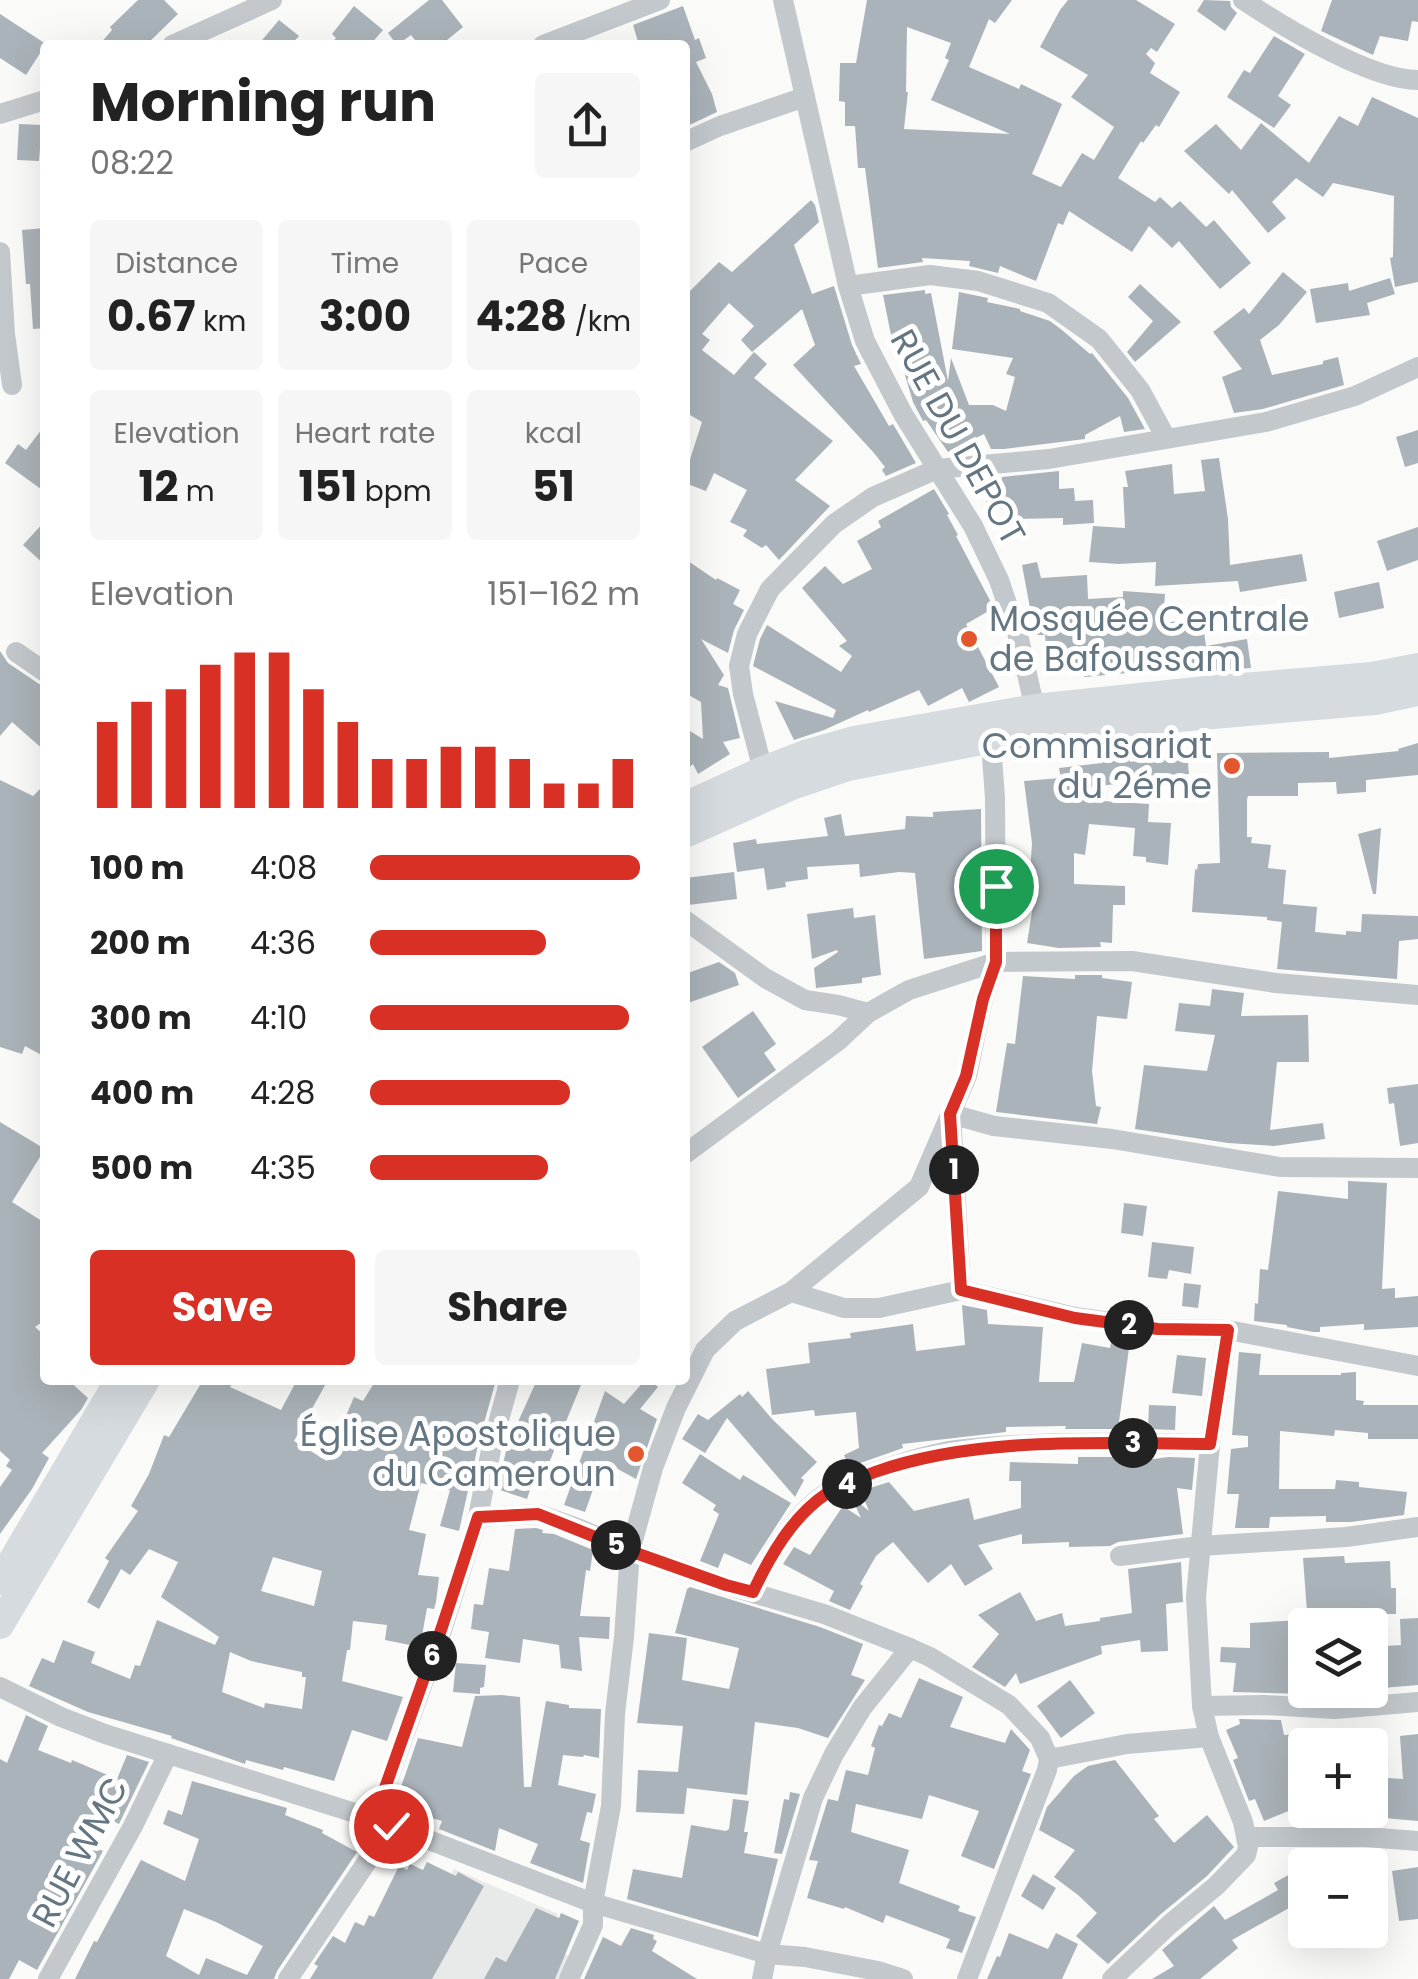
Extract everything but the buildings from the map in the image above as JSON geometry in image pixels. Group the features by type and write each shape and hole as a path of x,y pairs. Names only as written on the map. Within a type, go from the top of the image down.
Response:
{"highway":[{"path":"690,804 762,770 854,740 990,727 1188,692 1372,676 1418,667"},
{"path":"1037,719 1376,701 1418,692"},
{"path":"690,832 792,786 990,727"},
{"path":"0,1624 12,1574 117,1385"},
{"path":"12,1574 143,1385"}],"street":[{"path":"183,40 272,0"},
{"path":"556,40 660,0"},
{"name":"RUE DU DEPOT","path":"783,0 848,286 865,341 903,414 973,526 999,580 1020,639 1037,719"},
{"path":"1243,0 1357,64 1404,80 1418,80"},
{"path":"690,140 805,97"},
{"path":"0,114 40,102"},
{"path":"0,252 12,385"},
{"path":"848,286 930,275 978,281 1048,303 1098,339 1140,390 1166,438"},
{"path":"762,770 739,666 747,634 770,589 834,524 873,497 937,469 1049,459 1266,422 1355,396 1418,367"},
{"path":"16,652 40,669"},
{"path":"690,1380 705,1350 735,1321 792,1292 918,1186 966,1076 983,999 996,962 990,727"},
{"path":"690,924 765,978 805,1000 868,1013"},
{"path":"690,1150 838,1041 868,1013 909,990 996,962 1132,960 1276,984 1418,996"},
{"path":"950,1114 994,1126 1112,1139 1280,1167 1418,1168"},
{"path":"950,1114 961,1290"},
{"path":"792,1292 844,1308 878,1308 961,1290 1075,1318 1158,1329 1228,1330 1418,1366"},
{"path":"1112,1979 1246,1855 1247,1837 1209,1737 1202,1706 1196,1597 1210,1444 1228,1330"},
{"path":"288,1979 382,1822 478,1517 509,1385"},
{"path":"569,1979 592,1924 611,1806 630,1551 654,1468 688,1385"},
{"path":"753,1592 767,1562 798,1518 826,1494 901,1463 954,1450 1018,1446 1210,1444"},
{"path":"478,1517 538,1514 726,1585 824,1614 910,1648 1009,1705 1040,1738 1049,1759 967,1979"},
{"path":"1120,1556 1418,1527"},
{"path":"762,1979 812,1798 862,1708 910,1648"},
{"path":"0,1687 61,1717 382,1822 593,1903 767,1954 806,1957 902,1979"},
{"path":"1202,1706 1335,1709 1418,1702"},
{"path":"1049,1759 1127,1744 1209,1737"},
{"name":"RUE WMC","path":"48,1979 168,1754"},
{"path":"1247,1837 1418,1841"}],"shaded area":[{"path":"454,1869 558,1914 543,1944 579,1961 569,1979 395,1979"}],"place":[{"name":"Mosquée Centrale de Bafoussam","path":"969,639"},
{"name":"Commisariat du 2éme","path":"1232,766"},
{"name":"Église Apostolique du Cameroun","path":"636,1454"}],"route":[{"path":"391,1826 374,1819 478,1517 538,1514 630,1551 753,1592 767,1562 798,1518 826,1494 901,1463 954,1450 1018,1446 1210,1444 1228,1330 1158,1329 1075,1318 961,1290 950,1114 966,1076 983,999 996,962 996,886"}]}
